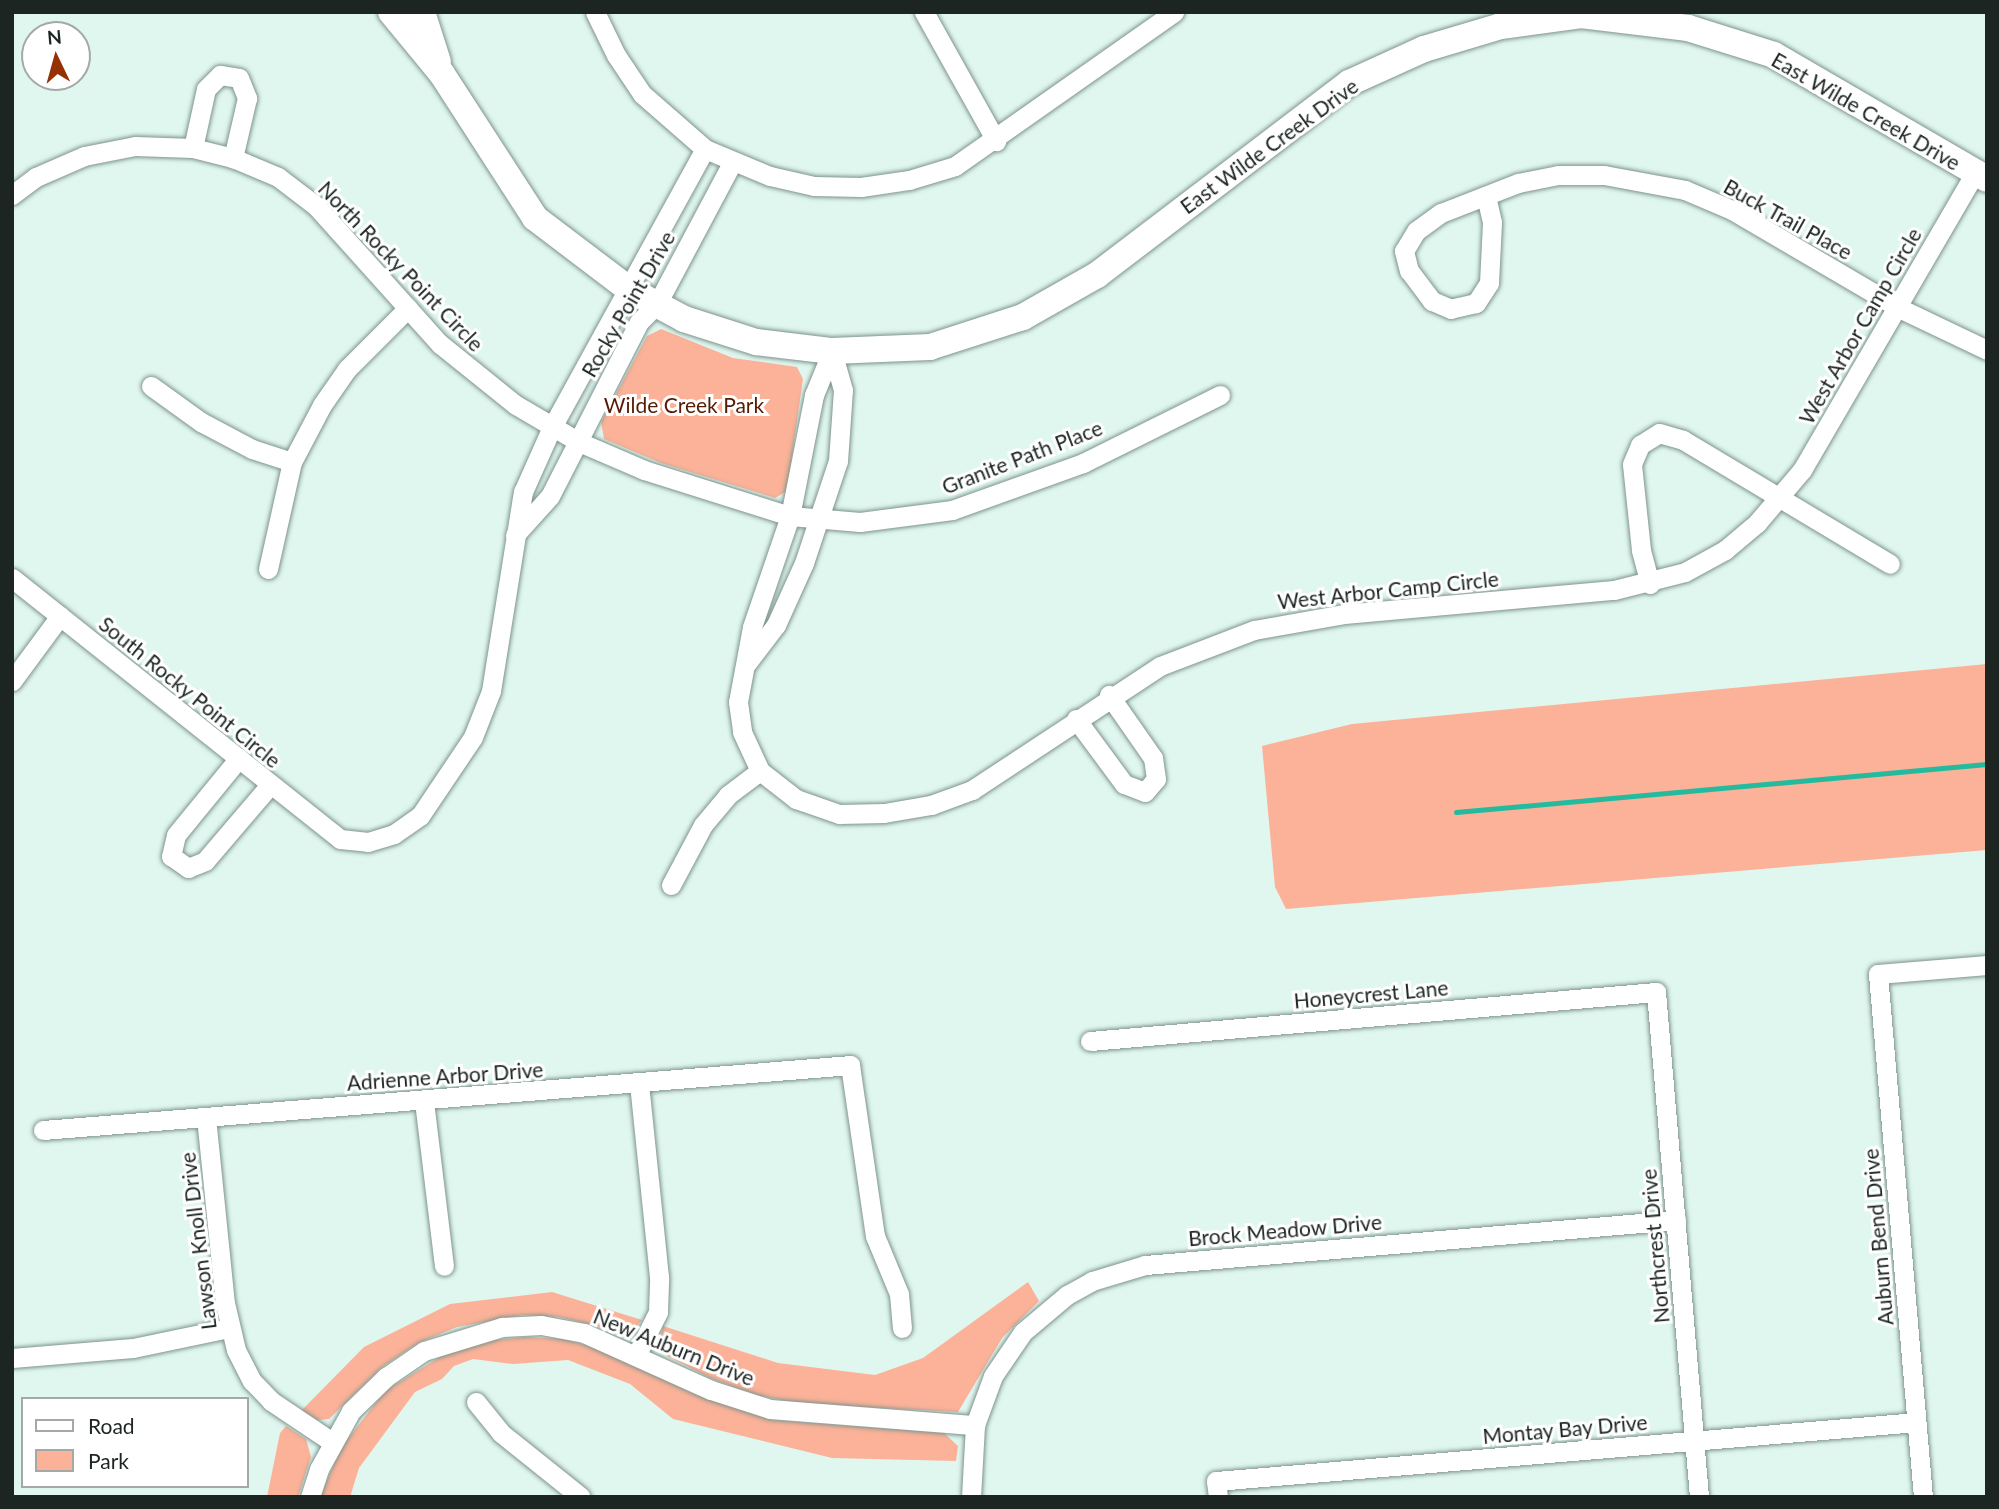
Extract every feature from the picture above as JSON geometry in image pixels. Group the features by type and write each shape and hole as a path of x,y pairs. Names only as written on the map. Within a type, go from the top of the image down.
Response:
{"street":[{"path":"391,12 442,74"},
{"path":"422,12 442,74"},
{"path":"595,12 615,55 642,94 705,149 732,163 814,186 861,187 909,180 955,166 996,141 1174,12"},
{"path":"924,12 996,141"},
{"name":"East Wilde Creek Drive","path":"442,74 535,218 630,290 684,319 756,342 832,351 930,347 1023,317 1097,275 1349,83 1424,49 1501,26 1581,15 1688,28 1773,55 1981,176"},
{"path":"193,148 206,89 220,75 239,78 247,97 233,158"},
{"name":"North Rocky Point Circle","path":"12,195 36,177 84,156 135,146 193,148 233,158 278,177 316,205 408,308 481,380 552,427"},
{"name":"Rocky Point Drive","path":"340,839 368,842 394,834 420,816 473,737 491,691 523,492 552,427 630,290 705,149"},
{"name":"Rocky Point Drive","path":"514,536 550,496 639,322 657,304 732,163"},
{"name":"Buck Trail Place","path":"1486,195 1492,222 1489,283 1476,303 1451,309 1432,301 1409,271 1404,251 1416,231 1441,213 1486,195 1518,183 1558,175 1644,179 1685,190 1732,209 1899,308 1987,350"},
{"name":"West Arbor Camp Circle","path":"832,351 814,395 790,516 752,627 742,669 738,702 742,732 760,771 796,799 839,814 931,805 972,790 1110,695 1208,645 1298,620 1650,584 1685,572 1725,550 1782,497 1981,176"},
{"path":"268,569 292,462 347,369 408,308"},
{"path":"742,669 776,625 820,519 838,461 843,390 832,351"},
{"path":"151,386 201,422 252,449 292,462"},
{"name":"Granite Path Place","path":"552,427 579,442 644,470 790,516 820,519 905,519 952,510 1083,463 1220,395"},
{"path":"1650,584 1641,550 1632,464 1640,445 1659,433 1683,440 1891,564"},
{"name":"South Rocky Point Circle","path":"12,578 340,839"},
{"path":"12,681 60,616"},
{"path":"1076,719 1124,784 1144,792 1156,779 1153,758 1110,695"},
{"path":"239,758 176,835 171,856 188,868 205,861 270,785"},
{"path":"671,885 703,825 728,795 760,771"},
{"name":"Auburn Bend Drive","path":"1923,1497 1878,974 1987,965"},
{"name":"Honeycrest Lane","path":"1090,1041 1656,992"},
{"name":"Northcrest Drive","path":"1656,992 1699,1497"},
{"name":"Adrienne Arbor Drive","path":"43,1130 850,1065 875,1236 899,1293 902,1328"},
{"path":"637,1354 658,1312 659,1277 639,1083"},
{"path":"424,1101 444,1266"},
{"name":"Lawson Knoll Drive","path":"206,1117 229,1328 252,1381 271,1401 332,1441"},
{"name":"Brock Meadow Drive","path":"971,1497 975,1426 993,1376 1024,1332 1067,1295 1118,1271 1676,1220"},
{"name":"New Auburn Drive","path":"310,1497 332,1441 351,1411 386,1377 424,1352 464,1335 541,1325 584,1333 637,1354 711,1390 770,1409 975,1426"},
{"path":"12,1358 133,1348 229,1328"},
{"path":"476,1402 501,1433 581,1497"},
{"name":"Montay Bay Drive","path":"1217,1489 1695,1441 1917,1422"}],"green space":[{"name":"Wilde Creek Park","path":"661,329 733,358 797,367 803,379 787,491 775,498 661,463 604,439 601,422 647,336"},
{"path":"1987,664 1987,850 1286,909 1275,887 1262,746 1352,724"},
{"path":"1028,1282 1039,1301 1002,1338 958,1412 802,1404 756,1395 710,1378 667,1356 658,1347 663,1326 778,1363 875,1375 923,1358"},
{"path":"552,1292 642,1320 630,1334 559,1317 522,1315 457,1327 418,1343 382,1367 329,1419 318,1420 301,1411 364,1347 450,1304"},
{"path":"526,1337 563,1339 600,1349 692,1393 772,1420 944,1433 958,1446 956,1461 832,1458 673,1419 630,1384 568,1360 513,1364 473,1359 454,1366 442,1379 415,1392 359,1468 350,1497 320,1497 340,1449 385,1391 448,1352 485,1341"},
{"path":"286,1426 306,1439 311,1457 298,1497 267,1497 280,1433"}],"waterway":[{"path":"1456,812 1987,764"}]}
